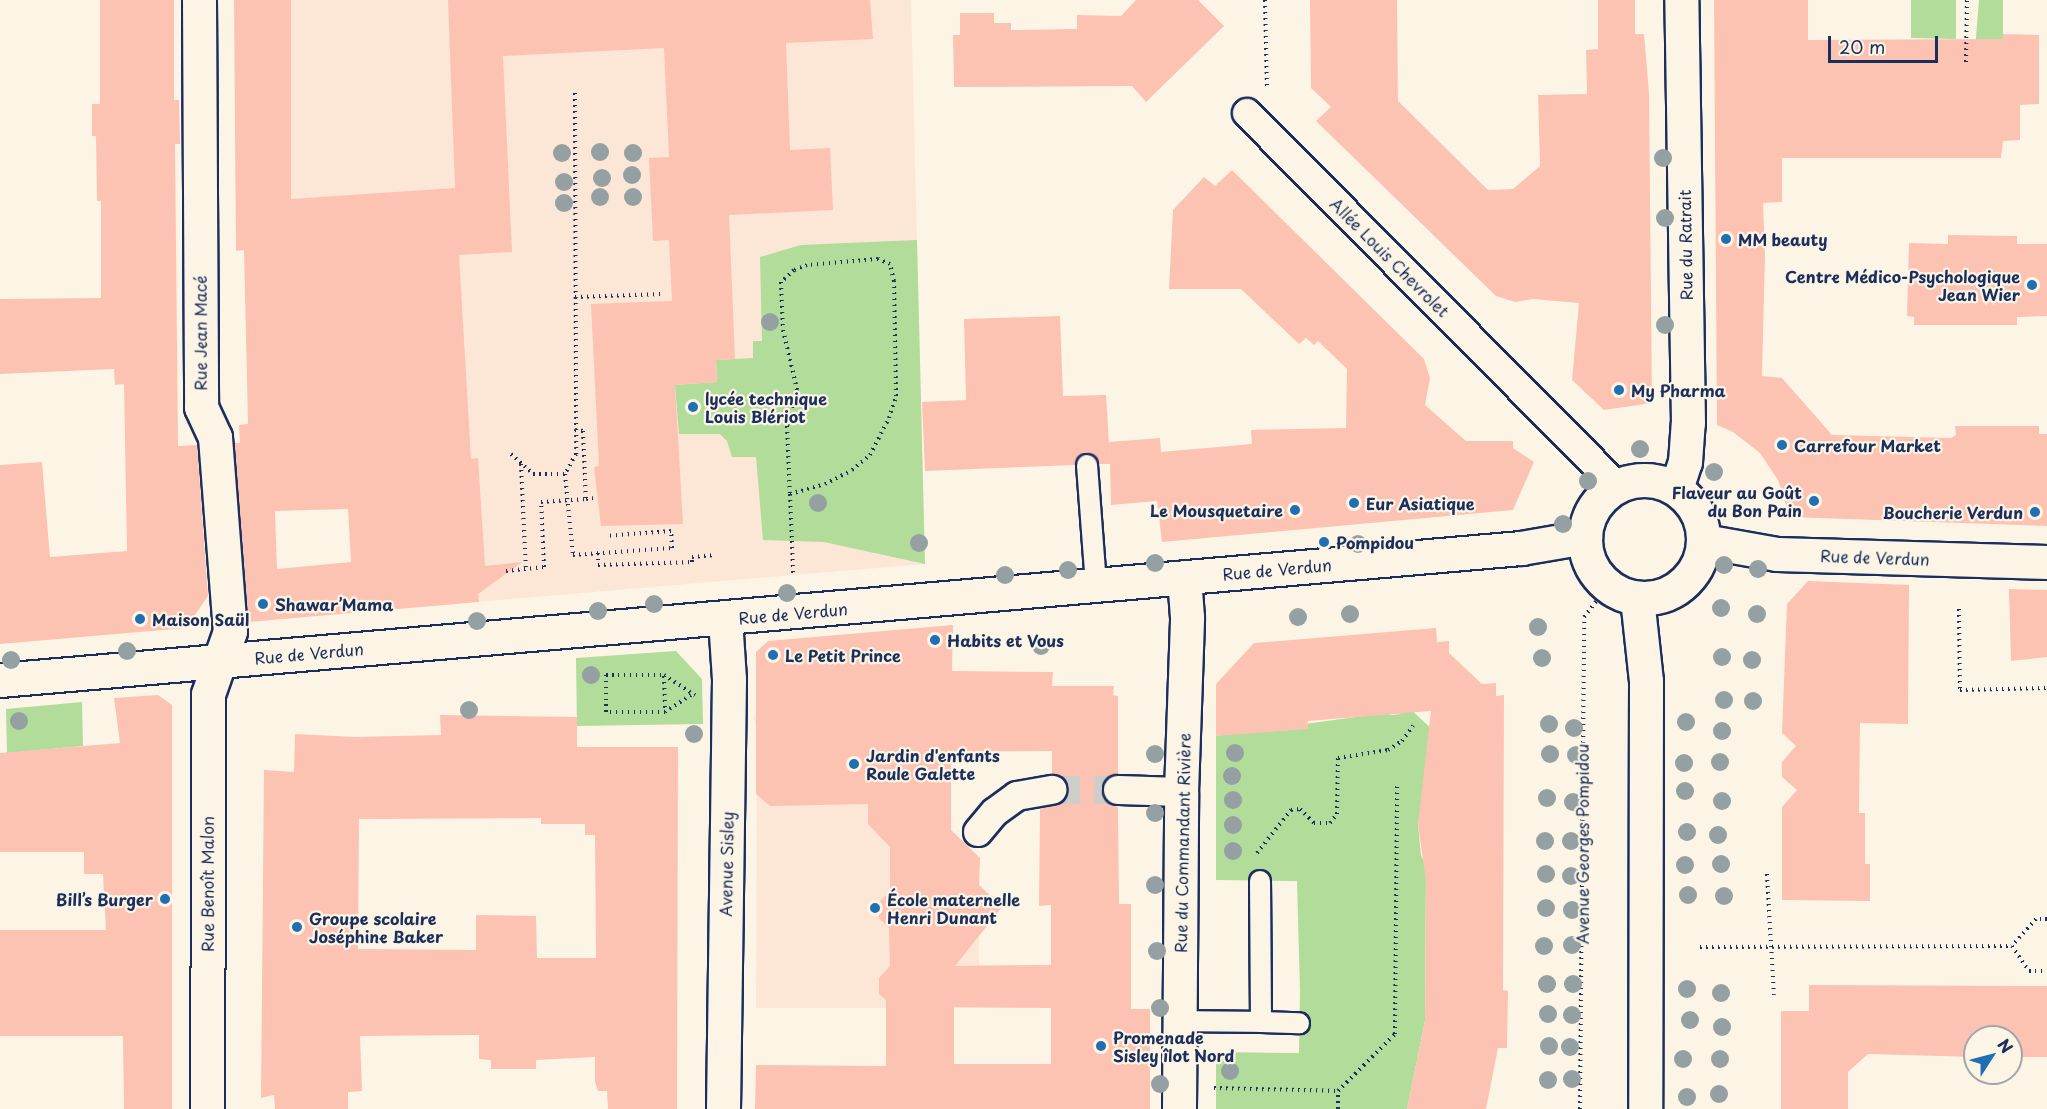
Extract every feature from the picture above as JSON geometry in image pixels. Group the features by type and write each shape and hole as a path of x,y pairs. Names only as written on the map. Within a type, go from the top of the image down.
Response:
{"street":[{"name":"Rue Jean Macé","path":"199,0 201,406 215,437 230,631 220,660"},
{"name":"Rue du Ratrait","path":"1677,489 1685,462 1688,423 1681,0"},
{"name":"Allée Louis Chevrolet","path":"1247,113 1617,486"},
{"path":"1623,593 1664,596 1686,582 1697,567 1704,542 1697,512 1677,489 1653,481 1617,486 1591,512 1585,537 1588,560 1623,593 1646,681 1645,1109"},
{"name":"Rue de Verdun","path":"0,680 796,613 1521,548 1585,537"},
{"name":"Rue de Verdun","path":"1704,542 1777,554 2047,562"},
{"name":"Rue du Commandant Rivière","path":"1179,1109 1181,792 1187,617 1184,578"},
{"name":"Avenue Sisley","path":"723,1109 729,695 725,619"},
{"name":"Rue Benoît Malon","path":"207,1109 208,693 220,660"},
{"path":"978,831 994,812 1017,796 1052,790"},
{"path":"1118,790 1181,792"}],"lane":[{"path":"1087,465 1096,585"},
{"path":"1260,881 1261,1022"},
{"path":"1180,1021 1299,1023"}],"path":[{"path":"1247,113 1267,93 1265,0"},
{"path":"1966,62 1967,0"},
{"path":"575,93 576,454 565,474 573,555 672,548 671,531 606,536"},
{"path":"790,494 825,484 870,455 896,396 894,281 890,264 878,259 807,265 794,270 781,282 783,330 797,389 787,426 790,494 796,613"},
{"path":"575,297 661,294"},
{"path":"575,430 583,431 586,499"},
{"path":"511,454 533,474 565,474"},
{"path":"521,464 526,569"},
{"path":"506,571 544,567 541,502 593,498"},
{"path":"598,553 598,565 692,562 692,557 715,555"},
{"name":"Avenue Georges Pompidou","path":"1580,1109 1584,617 1623,593"},
{"path":"1959,609 1960,690 2047,688"},
{"path":"691,695 664,675 606,675 606,712 665,712 691,695 729,695"},
{"path":"664,675 665,712"},
{"path":"1260,881 1257,850 1291,810 1300,810 1314,823 1330,823 1337,814 1338,758 1388,750 1402,741 1413,726"},
{"path":"1338,1109 1338,1091 1395,1034 1397,782"},
{"path":"1767,874 1774,995"},
{"path":"1700,947 2012,946 2036,919 2047,919"},
{"path":"2012,946 2029,971 2047,971"},
{"path":"1216,1088 1338,1091"}],"shaded area":[{"name":"lycée technique Louis Blériot","path":"235,0 911,0 925,564 475,602 458,236 236,250"},
{"name":"École maternelle Henri Dunant","path":"948,700 951,830 980,858 976,882 995,901 995,916 979,930 979,965 1020,965 1031,978 1032,1008 756,1008 757,732 754,717 757,714"}],"green space":[{"path":"1911,0 1956,0 1956,39 1911,38"},
{"path":"1979,0 2003,0 2003,62 1974,62"},
{"path":"917,240 925,564 824,542 763,540 756,457 732,457 727,441 720,434 679,434 675,385 717,382 716,360 753,358 753,341 762,341 760,257 801,245"},
{"path":"676,651 702,679 703,724 577,726 576,658"},
{"path":"82,702 83,746 7,753 6,709"},
{"path":"1407,706 1435,732 1418,824 1421,855 1426,866 1425,1021 1407,1109 1216,1109 1216,1052 1299,1053 1300,992 1297,881 1216,880 1216,736 1356,717 1356,707 1392,715 1400,714"}],"building":[{"path":"100,0 174,0 174,100 179,100 180,144 175,144 178,446 197,445 208,596 186,628 0,644 0,465 42,462 50,557 127,551 124,384 115,385 114,369 0,374 0,299 101,298 101,201 97,201 96,136 92,136 92,104 100,104"},
{"path":"234,0 291,0 291,199 455,188 448,0 870,0 873,39 786,43 790,150 830,148 833,210 729,215 735,359 716,360 717,382 675,385 683,524 601,526 594,467 599,466 591,304 672,301 669,240 653,241 649,158 669,157 664,48 503,56 512,252 459,255 471,459 478,458 485,566 522,562 478,594 479,602 248,622 234,443 240,443 239,425 248,424 244,250 236,251","holes":["348,509 351,562 277,569 275,511"]},
{"path":"1136,0 1198,0 1224,26 1146,102 1132,86 954,87 953,35 960,35 960,13 994,13 994,23 1011,23 1011,30 1077,29 1077,15 1121,16"},
{"path":"1310,0 1397,0 1398,101 1488,190 1513,189 1540,166 1538,95 1587,94 1586,50 1598,49 1598,0 1635,0 1635,34 1644,34 1649,93 1652,403 1604,410 1572,380 1579,303 1533,299 1515,302 1496,296 1316,121 1331,107 1311,88"},
{"path":"1714,0 1808,0 1808,40 2003,39 2003,34 2039,35 2039,104 2020,105 2020,140 2003,141 2001,158 1782,158 1782,202 1763,203 1765,255 1762,376 1782,378 1832,435 1951,438 1956,435 1955,426 2039,426 2039,434 2047,434 2047,526 1790,517 1778,480 1760,453 1733,432 1717,425"},
{"path":"1232,170 1424,359 1430,378 1425,405 1466,441 1513,441 1513,448 1534,462 1513,510 1162,542 1157,501 1111,505 1110,464 1099,464 1092,454 1081,455 1075,465 925,471 922,402 966,400 964,319 1060,316 1063,396 1106,395 1110,460 1109,442 1160,438 1161,452 1252,444 1251,430 1346,428 1347,369 1318,341 1314,345 1306,338 1299,344 1241,289 1169,289 1173,210 1204,177 1215,186"},
{"path":"1948,235 2017,236 2017,244 2047,244 2047,316 2017,317 2017,325 1914,325 1914,317 1907,316 1909,243 1948,244"},
{"path":"1808,581 1909,585 1908,724 1860,723 1859,813 1865,813 1865,864 1870,864 1870,901 1782,900 1782,807 1797,790 1782,777 1782,762 1796,746 1782,733 1787,604"},
{"path":"2009,589 2047,590 2047,657 2011,661"},
{"path":"953,625 952,671 1053,672 1052,686 1114,686 1113,695 1118,696 1118,774 1104,781 1102,790 1109,804 1118,807 1119,904 1131,904 1131,1009 1150,1009 1150,1109 755,1109 756,1065 886,1066 886,1000 879,994 879,978 890,966 889,928 879,918 878,903 890,892 890,847 868,824 868,804 770,806 756,794 756,652 768,641","holes":["1052,751 1052,774 1064,779 1068,788 1062,803 1040,809 1039,906 1051,905 1051,965 955,966 1002,907 979,885 980,858 951,830 951,752","954,1007 1051,1008 1051,1064 954,1064"]},
{"path":"1436,628 1437,642 1449,641 1449,653 1482,684 1496,683 1496,696 1504,695 1503,990 1508,991 1507,1048 1498,1048 1486,1109 1407,1109 1425,1021 1426,881 1418,824 1431,711 1308,721 1308,729 1216,736 1216,684 1254,643"},
{"path":"158,695 172,705 172,1109 124,1109 123,1036 0,1036 0,930 106,930 103,874 84,874 84,852 0,852 0,753 120,743 114,698"},
{"path":"440,715 577,717 577,747 678,747 677,1109 608,1109 607,1091 598,1091 595,1082 595,1057 536,1060 536,1069 491,1069 491,1060 479,1059 479,1035 360,1036 362,1091 348,1092 348,1109 275,1109 274,1095 261,1098 264,770 294,772 295,734 355,737 441,735","holes":["541,818 541,824 585,824 585,835 595,835 596,958 537,958 536,916 476,915 476,950 358,949 359,819"]},
{"path":"1809,985 2047,986 2047,1057 2023,1057 2023,1025 1963,1025 1963,1057 1868,1054 1848,1072 1848,1109 1781,1109 1781,1011 1809,1011"}],"tunnel":[{"path":"1052,790 1118,790"}],"place":[{"name":"MM beauty","path":"1726,239"},
{"name":"Centre Médico-Psychologique Jean Wier","path":"2032,285"},
{"name":"My Pharma","path":"1619,390"},
{"name":"lycée technique Louis Blériot","path":"693,407"},
{"name":"Carrefour Market","path":"1782,445"},
{"name":"Flaveur au Goût du Bon Pain","path":"1814,501"},
{"name":"Eur Asiatique","path":"1354,503"},
{"name":"Le Mousquetaire","path":"1295,510"},
{"name":"Boucherie Verdun","path":"2035,512"},
{"name":"Pompidou","path":"1324,542"},
{"name":"Shawar’Mama","path":"263,604"},
{"name":"Maison Saül","path":"140,619"},
{"name":"Habits et Vous","path":"935,640"},
{"name":"Le Petit Prince","path":"773,655"},
{"name":"Jardin d'enfants Roule Galette","path":"854,764"},
{"name":"Bill’s Burger","path":"165,899"},
{"name":"École maternelle Henri Dunant","path":"875,908"},
{"name":"Groupe scolaire Joséphine Baker","path":"297,927"},
{"name":"Promenade Sisley îlot Nord","path":"1101,1046"}]}
